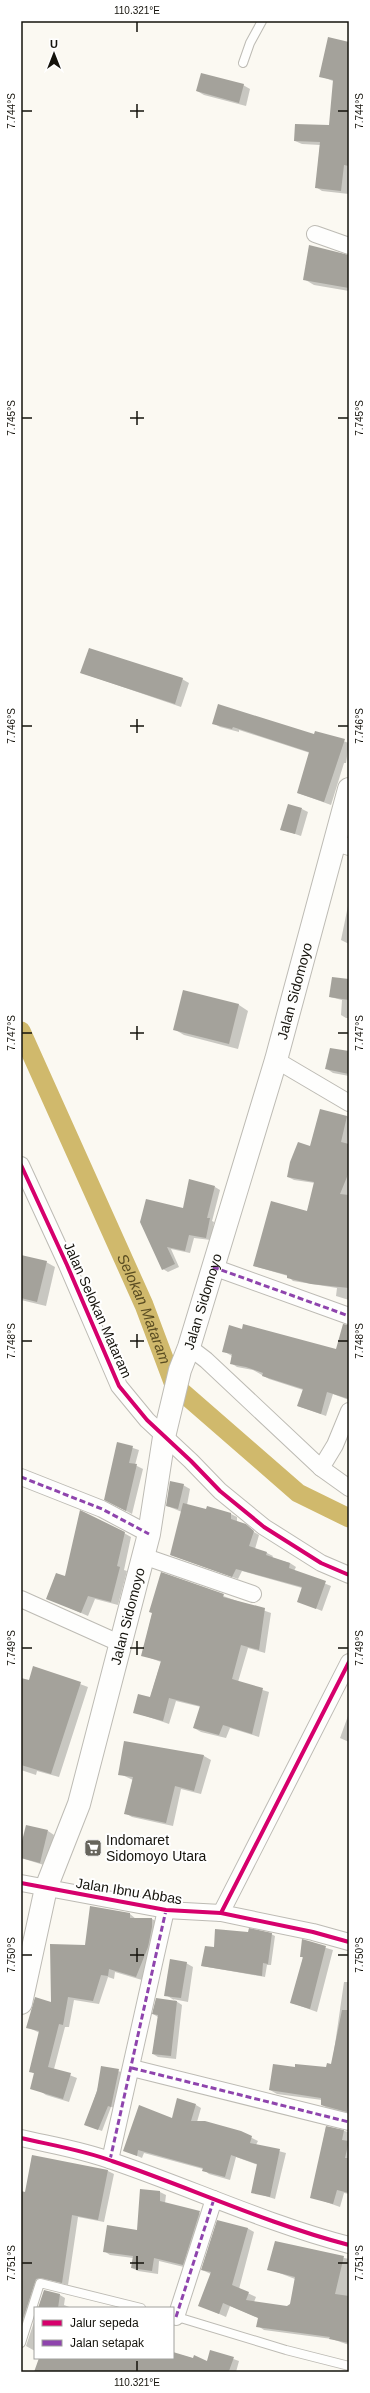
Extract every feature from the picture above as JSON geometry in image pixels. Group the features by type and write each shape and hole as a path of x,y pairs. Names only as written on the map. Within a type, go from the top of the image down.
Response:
{"main road":[{"name":"Jalan Sidomoyo","path":"21,2003 46,1888 79,1804 119,1643 149,1534 164,1437 180,1370 189,1347 214,1267 276,1060 343,845 349,789"}],"street":[{"path":"315,234 349,246"},
{"path":"276,1060 349,1103"},
{"name":"Jalan Selokan Mataram","path":"21,1166 67,1265 119,1386 164,1437 191,1461 220,1491 264,1526 321,1563 349,1575"},
{"path":"214,1267 349,1316"},
{"path":"189,1347 206,1360 320,1468 349,1488"},
{"path":"320,1468 335,1445 349,1411"},
{"path":"21,1477 102,1509 149,1534"},
{"path":"143,1556 253,1594"},
{"path":"21,1599 119,1643"},
{"path":"220,1913 349,1662"},
{"name":"Jalan Ibnu Abbas","path":"21,1883 166,1910 220,1913 313,1932 349,1942"},
{"path":"110,2160 132,2068 166,1910"},
{"path":"132,2068 349,2122"},
{"path":"21,2138 110,2160 326,2239 349,2245"},
{"path":"174,2316 214,2199"}],"lane":[{"path":"243,63 250,43 262,21"},
{"path":"21,2343 40,2282 137,2307"},
{"path":"174,2316 286,2350 349,2366"}],"building":[{"path":"328,37 349,42 349,166 344,165 341,191 315,188 320,142 294,141 295,124 329,125 333,80 319,77"},
{"path":"201,73 244,84 239,103 196,91"},
{"path":"309,245 349,255 349,288 303,280"},
{"path":"89,648 183,678 175,704 80,673"},
{"path":"218,704 314,734 315,731 345,739 324,802 297,793 309,752 233,727 232,729 212,724"},
{"path":"288,804 302,808 295,834 280,830"},
{"path":"332,977 349,979 349,1000 329,997"},
{"path":"183,990 239,1004 229,1044 173,1030"},
{"path":"330,1048 349,1051 349,1074 325,1069"},
{"path":"320,1109 347,1116 341,1142 349,1144 349,1172 340,1194 349,1195 349,1288 311,1284 287,1278 287,1275 253,1266 271,1201 307,1211 314,1182 287,1177 290,1162 298,1142 310,1146"},
{"path":"189,1179 215,1186 207,1218 210,1218 206,1238 189,1235 185,1251 167,1247 175,1264 162,1270 140,1222 146,1199 183,1208"},
{"path":"21,1255 47,1261 37,1302 21,1298"},
{"path":"243,1324 336,1349 343,1324 349,1325 349,1399 327,1392 321,1414 297,1406 303,1389 262,1376 263,1373 246,1367 230,1364 232,1354 222,1352 229,1325 242,1329"},
{"path":"117,1442 133,1446 129,1463 137,1464 126,1511 104,1500"},
{"path":"170,1481 184,1484 178,1509 166,1506"},
{"path":"183,1503 206,1509 207,1506 231,1513 231,1519 246,1524 254,1531 249,1546 267,1552 266,1555 290,1563 289,1568 326,1581 316,1609 297,1602 302,1587 236,1569 232,1577 170,1555"},
{"path":"80,1510 125,1532 117,1566 120,1567 111,1602 88,1596 81,1613 46,1599 56,1573 65,1576"},
{"path":"161,1572 224,1594 223,1597 265,1608 259,1650 241,1645 232,1679 263,1688 252,1734 223,1725 219,1735 193,1728 200,1706 169,1698 163,1721 133,1713 138,1694 150,1697 161,1661 141,1656 152,1613 149,1612"},
{"path":"33,1666 81,1682 51,1774 21,1765 21,1678 29,1680"},
{"path":"124,1741 204,1755 194,1791 175,1786 166,1823 124,1814 133,1777 118,1775"},
{"path":"26,1825 48,1830 40,1863 21,1858 21,1845"},
{"path":"90,1906 130,1913 130,1918 152,1918 152,1927 148,1947 136,1977 109,1969 108,1976 101,1975 93,2001 68,1997 63,2025 59,2024 48,2067 71,2073 63,2099 30,2089 34,2073 29,2072 39,2031 26,2028 35,1997 51,2002 50,1944 85,1945"},
{"path":"249,1928 272,1933 268,1964 263,1963 262,1976 201,1966 205,1946 214,1947 215,1929 248,1932"},
{"path":"302,1939 326,1946 310,2009 290,2003 303,1957 300,1957"},
{"path":"170,1959 187,1962 181,1998 164,1996"},
{"path":"156,1998 177,2001 171,2056 152,2054 158,2015 152,2014"},
{"path":"342,2010 349,2010 349,2098 347,2112 321,2105 321,2098 269,2090 273,2064 295,2067 295,2064 326,2067 327,2063 331,2064"},
{"path":"101,2066 119,2069 111,2107 108,2106 98,2130 84,2125 97,2091"},
{"path":"177,2098 196,2104 191,2121 205,2121 241,2131 252,2136 250,2143 280,2149 270,2197 251,2193 257,2164 231,2155 225,2177 202,2171 203,2168 138,2150 137,2156 123,2151 139,2105 172,2118"},
{"path":"326,2126 344,2130 342,2140 349,2141 345,2158 349,2158 349,2193 337,2190 333,2204 310,2198"},
{"path":"32,2155 108,2170 98,2220 72,2215 62,2283 41,2278 36,2279 22,2322 21,2191 25,2192"},
{"path":"140,2189 160,2191 160,2201 200,2211 183,2265 154,2258 152,2271 131,2268 133,2256 103,2252 107,2225 137,2230"},
{"path":"217,2220 248,2228 232,2285 249,2292 246,2300 287,2306 290,2304 295,2277 267,2270 275,2241 344,2256 335,2294 349,2296 349,2343 329,2339 330,2337 256,2327 258,2318 223,2303 219,2314 198,2306 211,2272 201,2270"},
{"path":"44,2290 60,2294 58,2307 38,2307"},
{"path":"210,2350 234,2357 229,2371 232,2372 34,2372 39,2359 174,2359 174,2352 193,2358 194,2355 207,2361"}],"waterway":[{"name":"Selokan Mataram","path":"21,1031 144,1305 174,1385 298,1493 349,1518"}],"marked path":[{"path":"213,1267 349,1316"},
{"path":"21,1477 102,1509 149,1534"},
{"path":"110,2160 166,1910 164,1910"},
{"path":"132,2068 349,2122"},
{"path":"176,2317 214,2199"}],"cycle path":[{"path":"21,1165 67,1265 119,1386 147,1420 191,1461 220,1491 264,1527 321,1563 349,1575"},
{"path":"221,1913 349,1662"},
{"path":"21,1883 166,1910 221,1913 313,1932 349,1942"},
{"path":"21,2138 101,2157 289,2227 349,2245"}],"place":[{"name":"Indomaret Sidomoyo Utara","path":"93,1848"}]}
